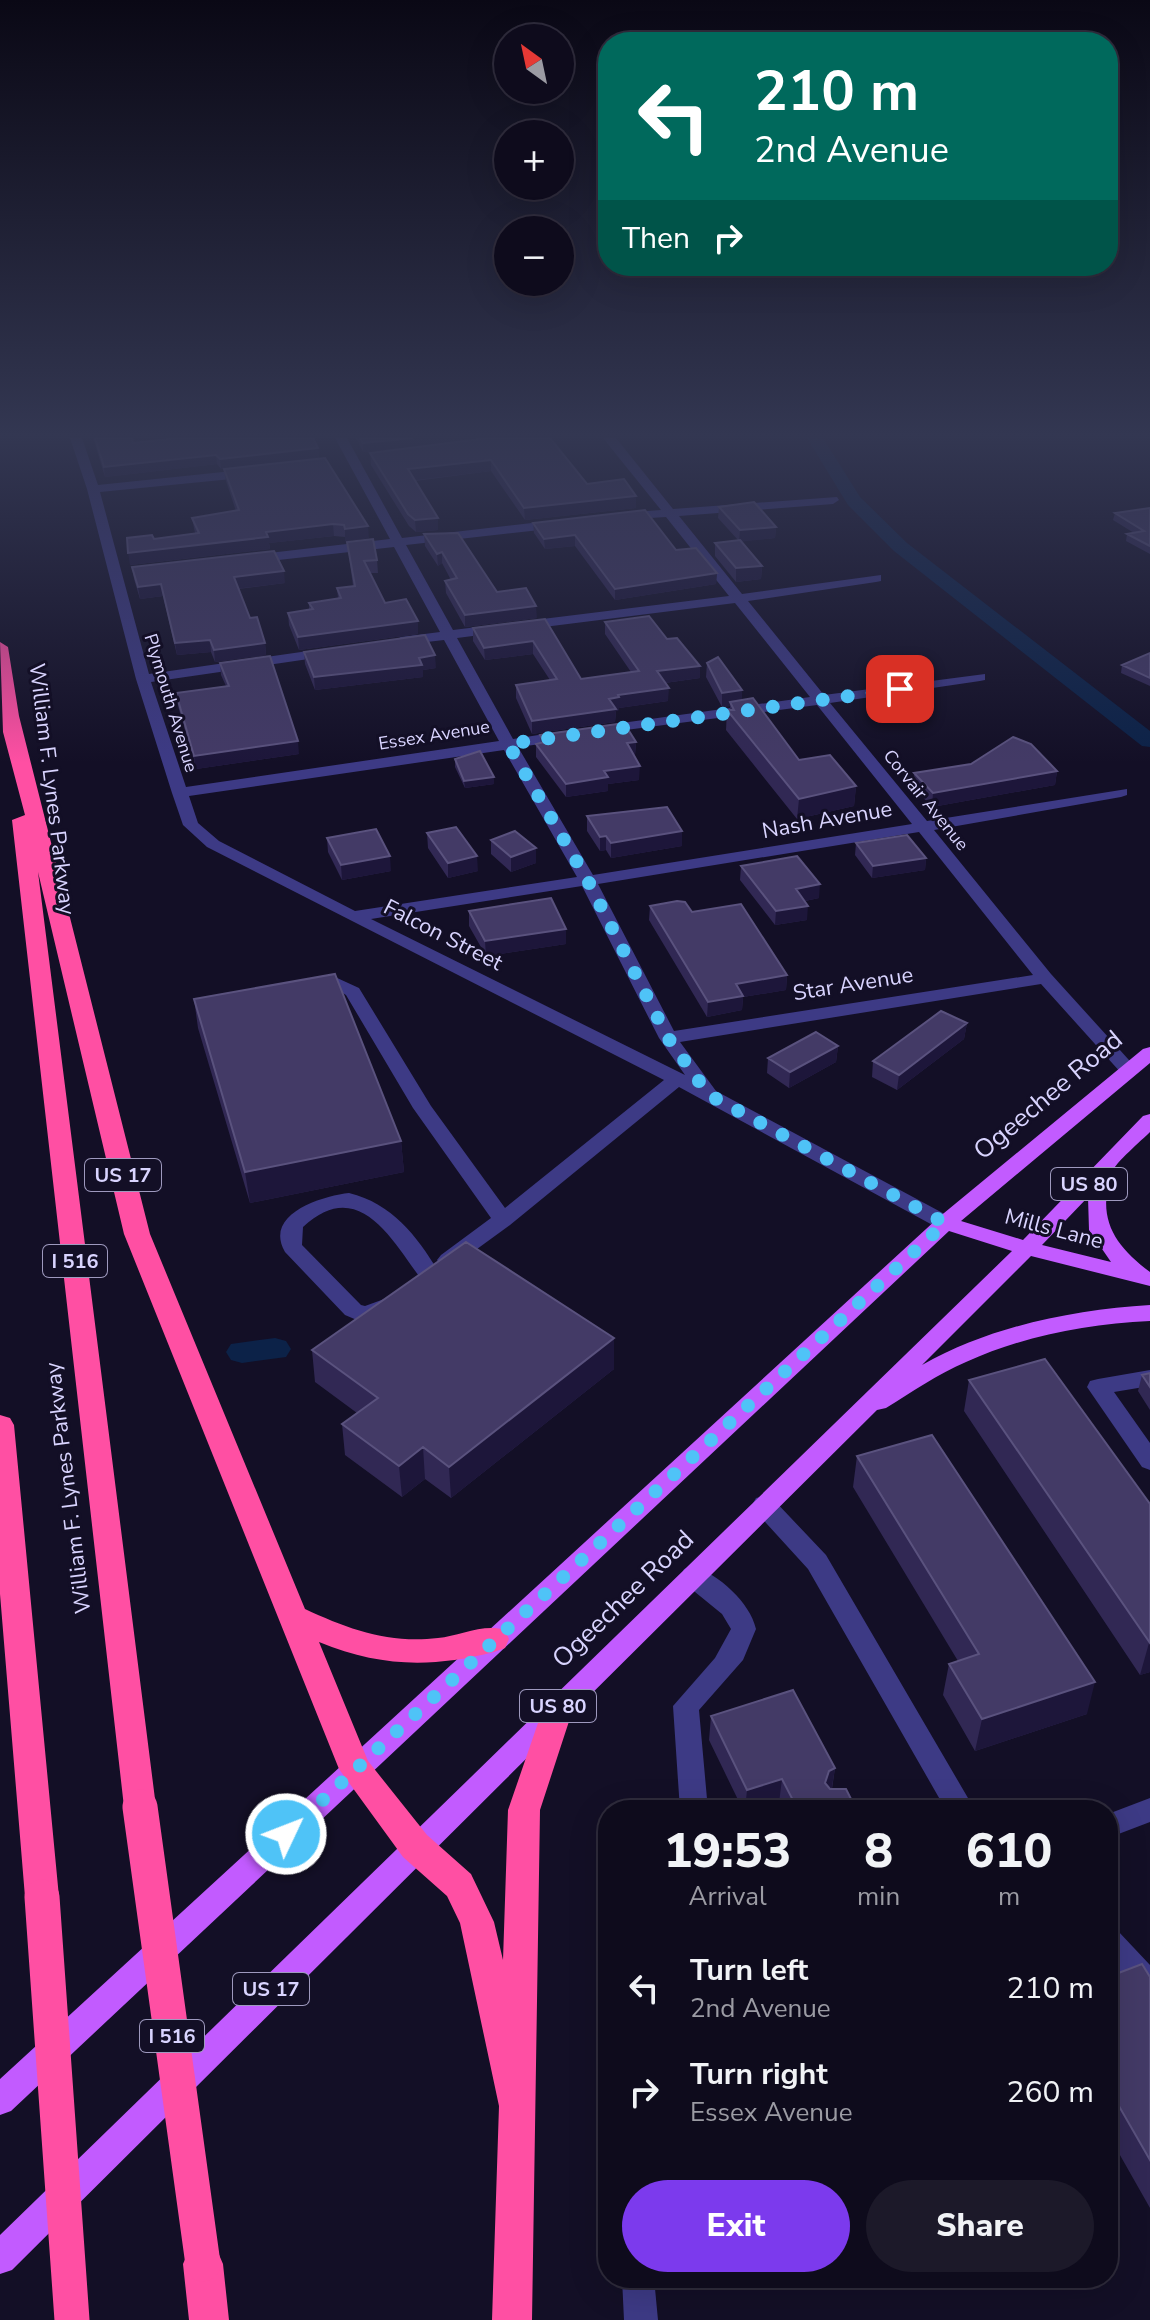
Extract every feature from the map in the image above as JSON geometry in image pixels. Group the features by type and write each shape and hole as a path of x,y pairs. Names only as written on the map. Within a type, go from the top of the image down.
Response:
{"highway":[{"name":"William F. Lynes Parkway","path":"0,647 140,1807 209,2320"},
{"name":"US 17","path":"10,716 137,1234 355,1769 415,1846"},
{"path":"0,1425 42,1897 72,2320"},
{"path":"293,1617 332,1636 377,1652 448,1652 494,1639"},
{"path":"512,2320 524,1810 558,1706"},
{"path":"415,1846 459,1885 477,1922 518,2110"}],"main road":[{"name":"Ogeechee Road","path":"0,2100 945,1223 1150,1053"},
{"name":"Ogeechee Road","path":"0,2258 415,1846 1027,1248 1150,1120"},
{"path":"1104,1168 1093,1213 1101,1235 1122,1262 1149,1279"},
{"name":"Mills Lane","path":"945,1223 1027,1248 1149,1279"},
{"path":"851,1418 958,1356 1036,1331 1107,1314 1150,1313"}],"street":[{"name":"Plymouth Avenue","path":"108,546 143,679 180,793"},
{"path":"240,560 366,546"},
{"path":"398,546 588,881 668,1038 709,1095"},
{"name":"Corvair Avenue","path":"695,546 1045,978 1129,1070"},
{"path":"116,574 131,572"},
{"path":"387,643 737,599 876,578"},
{"path":"143,679 342,650"},
{"name":"Essex Avenue","path":"180,793 980,677"},
{"name":"Nash Avenue","path":"353,917 1121,792"},
{"name":"Falcon Street","path":"180,793 191,825 213,844 709,1095 945,1223"},
{"name":"Star Avenue","path":"668,1038 1045,978"},
{"path":"287,989 333,981 353,992 423,1108 503,1220"},
{"path":"417,1284 377,1208 363,1201 316,1207 295,1221 289,1232 292,1247 353,1310 364,1315 380,1312 503,1220 677,1079"},
{"path":"1150,1378 1098,1387 1150,1461"},
{"path":"764,1505 817,1562 955,1800"},
{"path":"693,1576 741,1619 744,1630 739,1648 686,1706 693,1800"},
{"path":"1118,1822 1150,1810"},
{"path":"1118,1952 1150,1986"},
{"path":"639,2288 641,2320"}],"building":[{"path":"128,546 187,546 128,553"},
{"path":"348,546 374,546 377,560 364,561 385,603 406,599 418,621 298,637 288,613 313,609 309,603 341,598 337,588 355,586"},
{"path":"432,546 467,546 497,592 526,588 536,606 465,615 445,581 457,578 442,552 437,554"},
{"path":"583,546 696,548 717,573 615,589"},
{"path":"718,546 745,546 762,566 736,568"},
{"path":"274,551 284,571 234,577 250,618 257,617 265,643 214,650 210,640 175,643 161,584 138,587 132,567"},
{"path":"649,616 667,639 677,638 700,666 657,671 669,688 618,695 609,699 616,709 532,721 516,685 557,679 533,641 484,648 473,628 545,619 581,679 639,671 605,622"},
{"path":"425,635 435,655 419,658 422,665 314,677 304,652"},
{"path":"1150,653 1150,678 1122,665"},
{"path":"270,656 298,741 194,756 176,693 229,686 220,663"},
{"path":"718,657 742,690 722,693 707,663"},
{"path":"753,698 799,760 830,755 856,786 799,799 727,710 734,710 730,702"},
{"path":"624,723 636,742 627,743 640,766 604,771 608,777 566,784 536,744 544,742 540,735"},
{"path":"1013,737 1031,744 1057,771 933,793 914,773 971,764"},
{"path":"480,751 494,777 464,781 455,759"},
{"path":"667,807 682,831 611,843 606,836 600,837 587,816"},
{"path":"456,827 477,856 448,863 427,833"},
{"path":"376,829 390,856 341,865 327,838"},
{"path":"515,831 536,848 511,857 491,840"},
{"path":"907,835 926,858 873,866 856,843"},
{"path":"797,856 820,884 796,889 808,906 776,911 741,866"},
{"path":"551,898 566,929 485,941 469,911"},
{"path":"685,902 692,912 741,904 787,975 736,984 743,996 708,1002 650,906"},
{"path":"335,974 401,1141 245,1172 194,999"},
{"path":"941,1011 967,1023 899,1075 873,1061"},
{"path":"816,1032 838,1046 790,1072 768,1058"},
{"path":"466,1242 614,1338 449,1467 423,1447 399,1466 342,1424 378,1398 312,1350"},
{"path":"1045,1359 1150,1504 1150,1643 969,1380"},
{"path":"1150,1373 1150,1387 1142,1375"},
{"path":"932,1435 1095,1682 982,1719 949,1664 979,1654 857,1456"},
{"path":"793,1690 835,1768 829,1771 825,1783 830,1789 846,1789 852,1800 793,1800 782,1779 747,1790 711,1716"},
{"path":"1142,1964 1150,1977 1150,2160 1118,2104 1118,1973"}],"waterway":[{"path":"899,546 1046,657 1150,741"},
{"path":"242,1352 275,1349"}],"route":[{"path":"286,1834 945,1223 709,1095 668,1038 588,881 508,744 900,689"}]}
